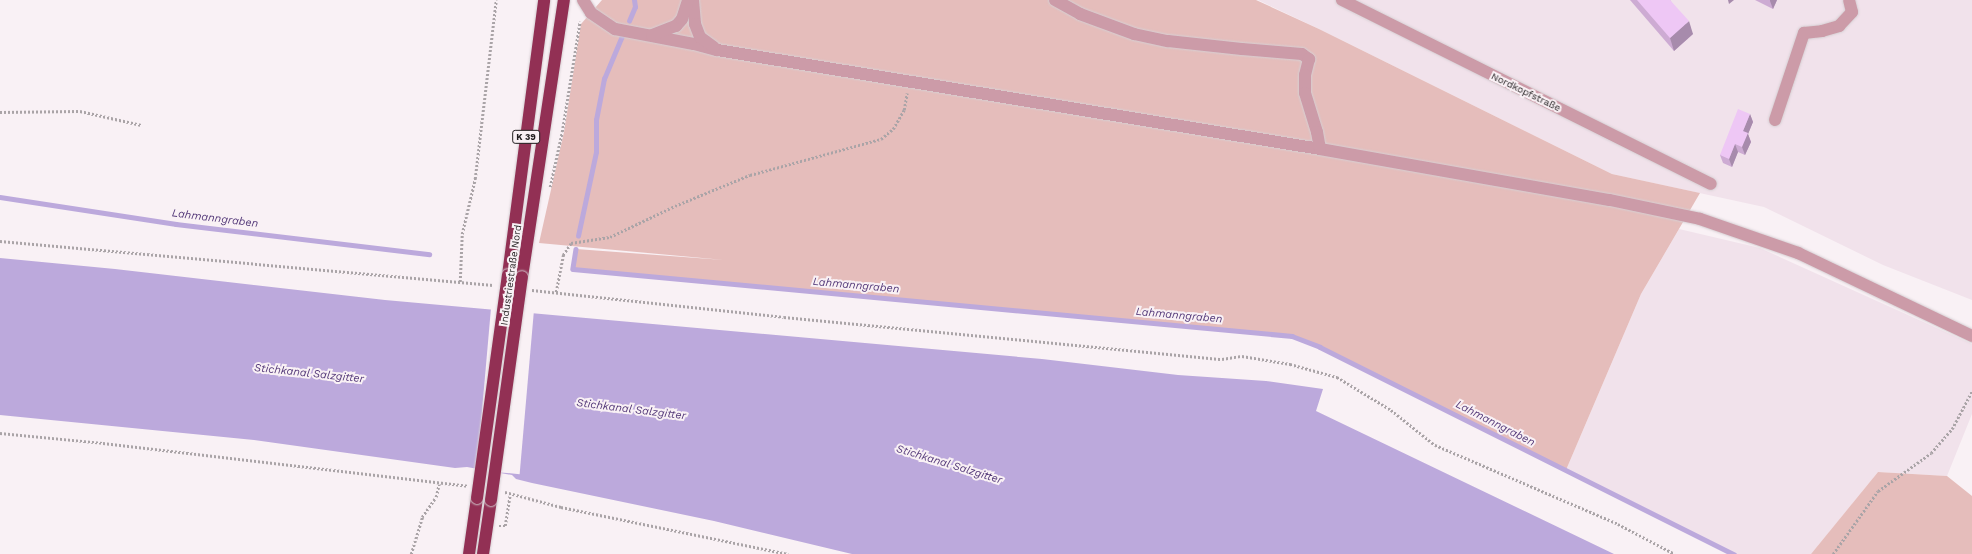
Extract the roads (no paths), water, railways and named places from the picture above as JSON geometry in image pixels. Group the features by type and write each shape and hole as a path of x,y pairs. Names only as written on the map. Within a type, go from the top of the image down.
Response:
{"highway":[{"name":"Industriestraße Nord","path":"469,554 476,492 508,275 544,0"},
{"name":"Industriestraße Nord","path":"483,554 522,276 564,0"}],"lane":[{"path":"647,36 676,26 682,19 688,0"},
{"path":"693,0 695,24 700,37 717,50"},
{"path":"1055,0 1080,14 1134,34 1190,43 1302,54 1309,59 1305,75 1305,93 1317,132 1320,150"},
{"name":"Nordkopfstraße","path":"1342,0 1710,184"},
{"path":"1776,120 1804,33 1822,32 1839,26 1852,12 1849,0"},
{"path":"586,5 591,13 615,29 694,44 717,50 1320,150 1610,200 1700,219 1798,253 1972,336"}],"water":[{"name":"Stichkanal Salzgitter","path":"0,258 115,269 385,300 1042,359 1178,375 1266,381 1323,389 1316,411 1614,554 852,554 714,521 532,483 516,479 512,475 467,467 455,468 254,440 0,415"}],"waterway":[{"path":"629,21 635,7 634,0"},
{"path":"578,236 596,152 596,120 604,79 622,36"},
{"name":"Lahmanngraben","path":"0,197 176,224 429,254"},
{"name":"Lahmanngraben","path":"576,249 573,269 1292,336 1320,347 1734,554"}]}
